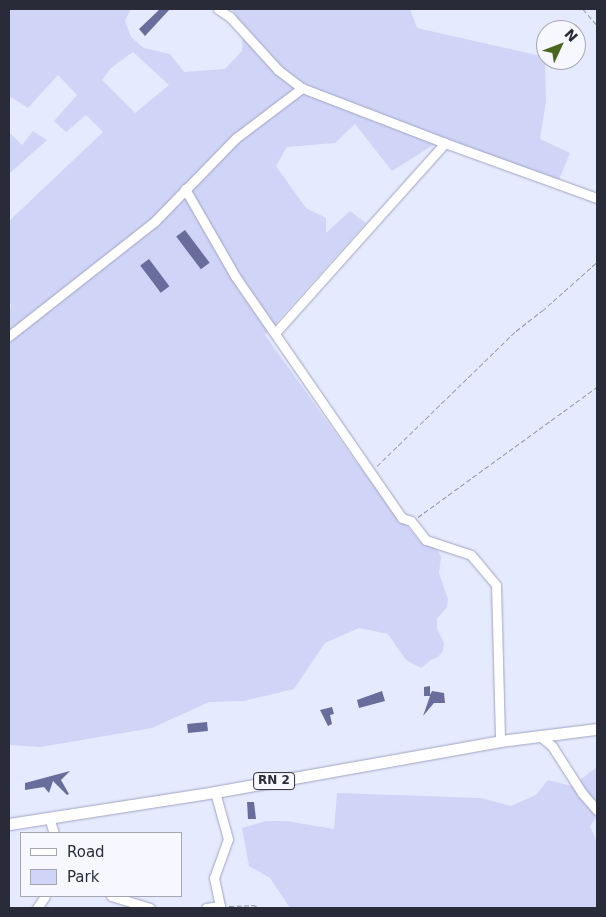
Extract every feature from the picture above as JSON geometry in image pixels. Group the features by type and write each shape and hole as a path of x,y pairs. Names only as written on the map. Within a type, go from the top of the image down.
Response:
{"main road":[{"name":"RN 2","path":"9,824 215,792 500,741 597,729"}],"street":[{"path":"218,9 230,17 278,70 302,88 445,143 597,198"},
{"path":"9,336 155,221 184,189 236,138 302,88"},
{"path":"275,333 445,143"},
{"path":"184,189 235,276 402,518 411,521 426,540 471,555 496,585 500,741"},
{"path":"540,736 552,746 582,793 597,810"},
{"path":"206,908 220,906 214,878 228,839 215,792"},
{"path":"49,818 54,832"},
{"path":"37,908 44,897"},
{"path":"113,897 150,908"}],"path":[{"path":"583,9 597,25"},
{"path":"371,472 516,331 542,311 597,262"},
{"path":"411,521 597,387"},
{"path":"220,906 254,905 258,908"}],"green space":[{"path":"9,9 131,9 125,21 131,37 144,48 170,54 184,72 225,69 242,51 243,27 232,9 410,9 417,28 536,55 536,70 545,70 546,101 540,139 570,153 558,182 443,139 392,171 355,124 335,143 287,147 276,166 306,208 326,218 326,233 350,211 366,223 265,335 365,474 420,542 433,543 438,550 441,557 439,573 448,599 447,607 437,619 437,628 444,643 443,651 438,657 421,668 406,660 388,634 359,628 325,643 294,689 244,701 209,702 152,728 40,747 9,745 9,313 11,305 9,302 9,221 103,132 86,115 66,132 54,121 77,95 58,75 28,108 11,97 9,101","holes":["133,52 169,85 135,113 102,80 111,68"]},
{"path":"33,131 47,140 9,174 9,132 22,145"},
{"path":"597,767 597,817 590,826 597,842 597,908 290,908 270,878 249,866 242,828 266,821 286,821 334,829 337,793 481,798 511,806 536,795 548,780 572,786"}],"building":[{"path":"160,9 170,9 145,36 139,29"},
{"path":"185,230 210,263 201,269 176,237"},
{"path":"149,259 169,286 161,293 140,266"},
{"path":"430,686 430,695 432,691 444,693 445,703 434,703 423,716 430,696 424,696 424,687"},
{"path":"382,691 385,701 359,708 357,700"},
{"path":"332,707 334,714 330,715 332,724 328,726 320,710"},
{"path":"207,722 208,731 188,733 187,724"},
{"path":"70,771 61,780 69,794 67,795 53,781 49,793 44,787 25,790 25,783"},
{"path":"247,802 254,802 256,819 248,819"}]}
